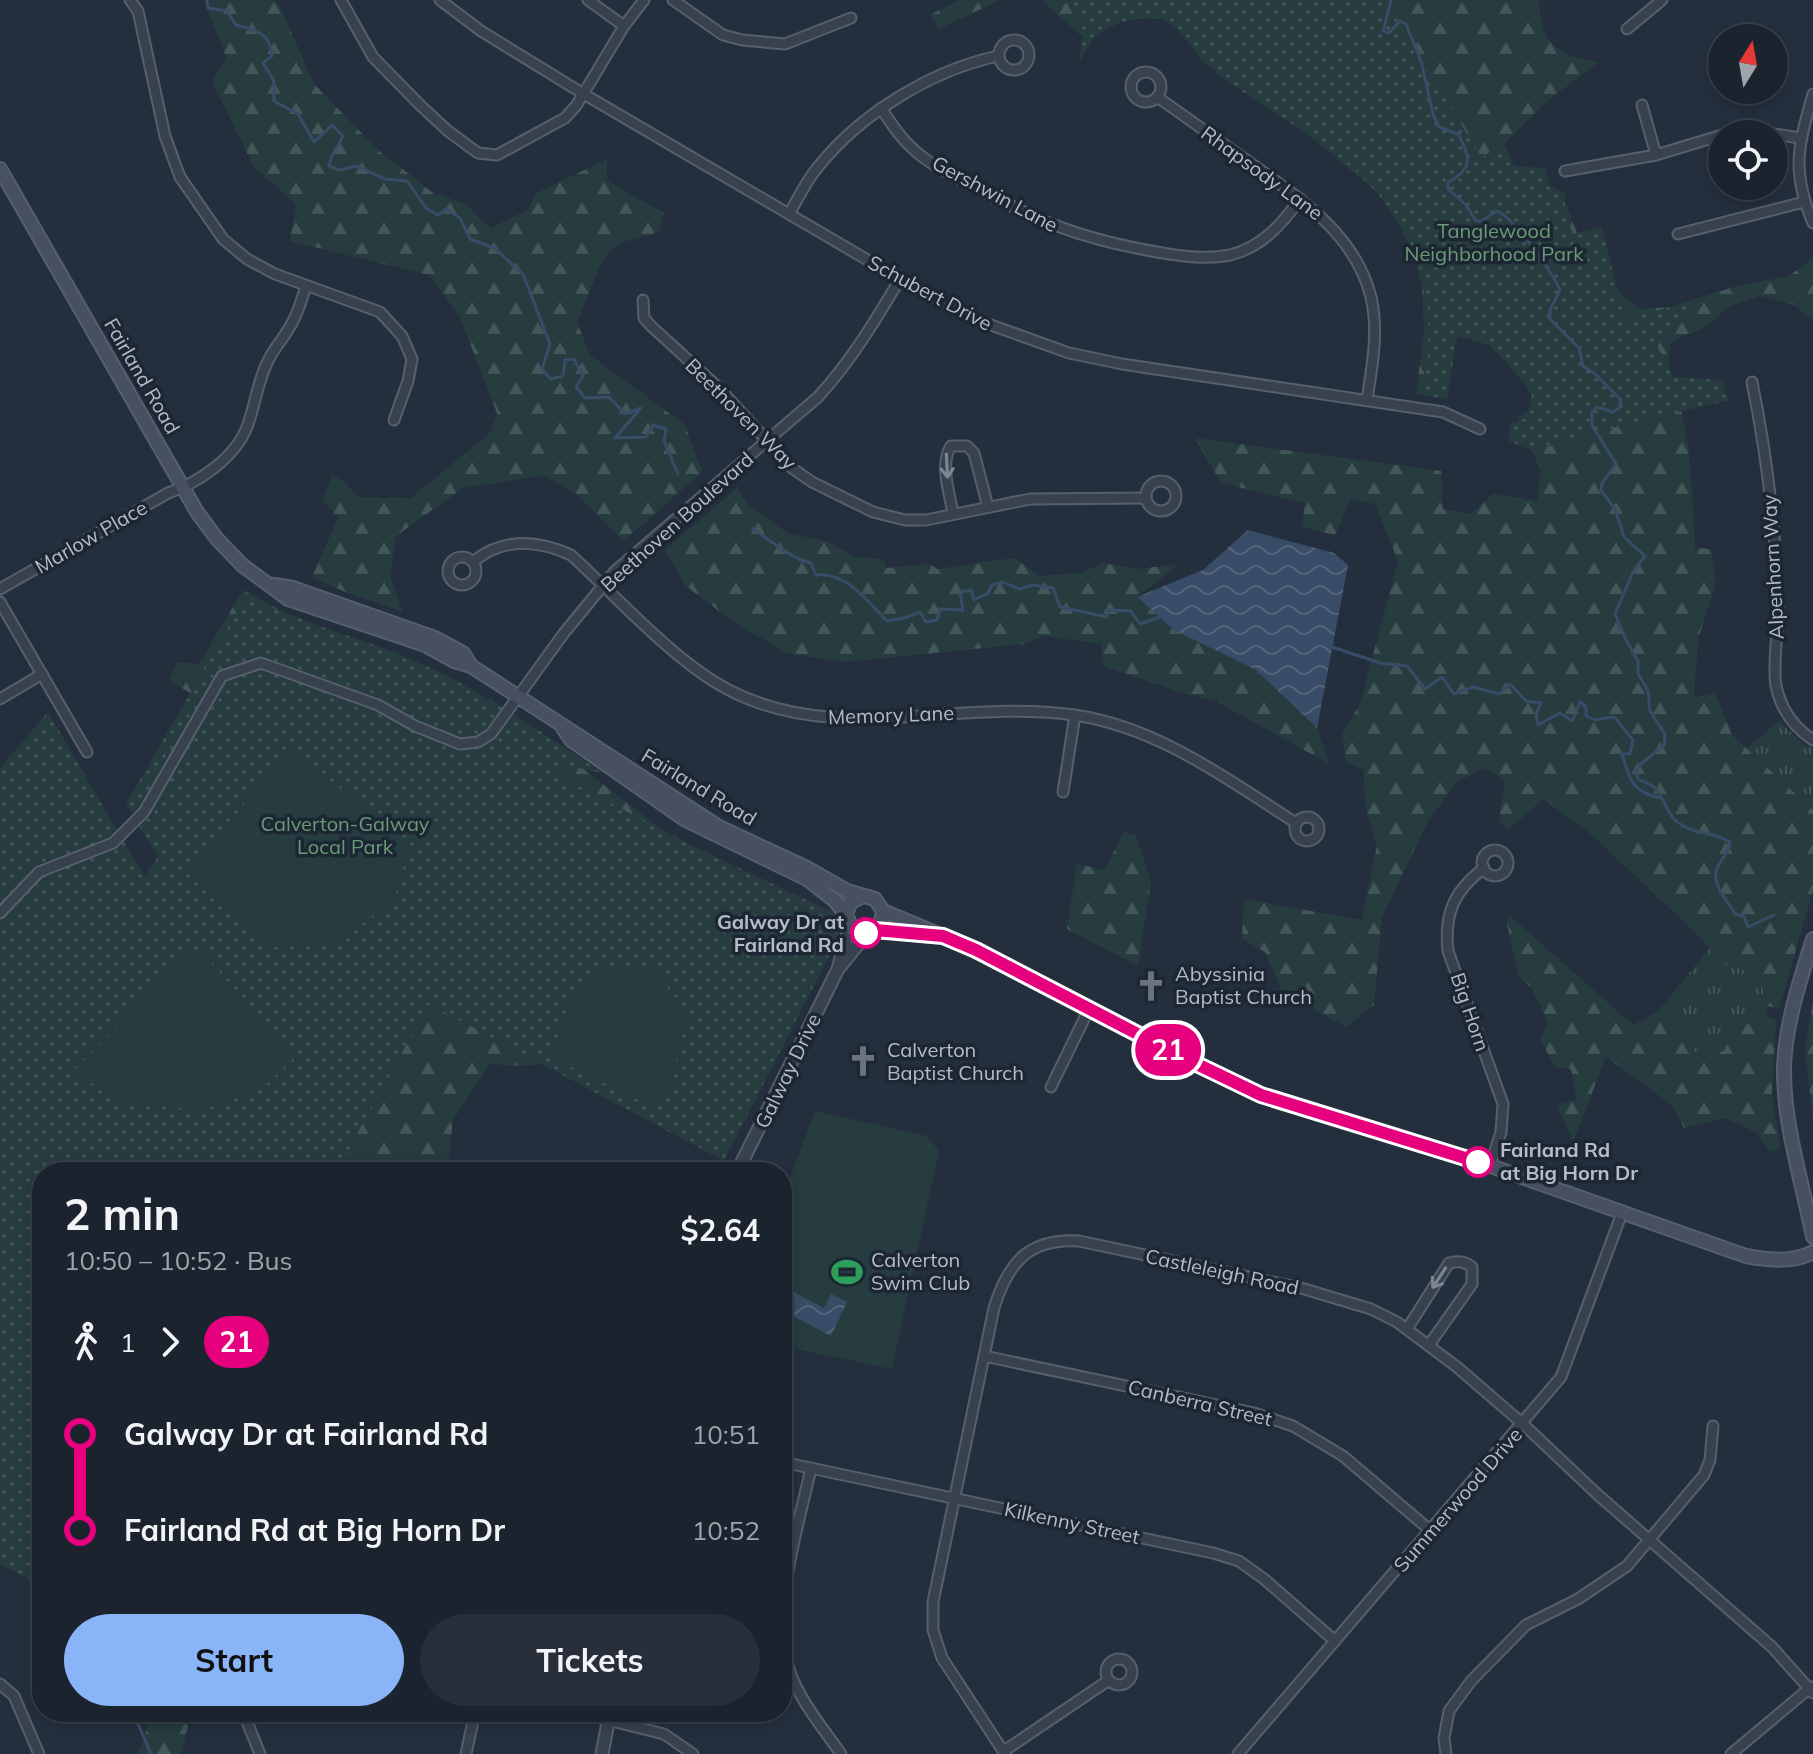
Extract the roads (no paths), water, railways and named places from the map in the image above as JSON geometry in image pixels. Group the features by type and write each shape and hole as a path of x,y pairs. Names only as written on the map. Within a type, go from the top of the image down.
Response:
{"main road":[{"name":"Fairland Road","path":"0,169 183,488 217,539 242,565 273,585 293,588 435,638 463,653 471,666 563,728 571,740 684,819 807,879 835,901 848,921"},
{"name":"Fairland Road","path":"563,728 573,730 719,827 861,897"},
{"path":"943,936 859,933 848,921 850,903 861,897 875,899 883,911 943,936 976,950 1261,1095 1490,1166 1746,1256 1788,1260 1813,1252"},
{"path":"871,932 883,921 883,911"},
{"path":"1813,939 1793,1003 1784,1066 1791,1132 1813,1237"}],"street":[{"path":"130,0 138,11 165,136 180,177 223,239 247,259 306,286 380,312 402,336 412,359 394,420"},
{"path":"341,0 373,57 448,131 478,153 497,155 565,118 576,106 624,26 644,0"},
{"name":"Schubert Drive","path":"440,0 481,31 582,93 900,279 977,320 1028,341 1069,353 1122,364 1443,412 1480,429"},
{"path":"588,0 624,26"},
{"path":"673,0 723,35 742,40 785,44 851,18"},
{"path":"1627,29 1662,0"},
{"path":"789,214 815,169 843,139 881,108 947,72 998,56"},
{"path":"1813,94 1800,138 1797,164 1804,202 1813,223"},
{"name":"Rhapsody Lane","path":"1157,97 1300,199 1326,220 1344,241 1361,270 1371,297 1375,341 1367,400"},
{"path":"1642,105 1656,155"},
{"name":"Gershwin Lane","path":"881,108 911,147 940,168 1030,217 1112,244 1197,258 1231,254 1256,244 1268,235 1289,215 1300,199"},
{"path":"1788,136 1800,138"},
{"path":"1565,171 1656,155 1708,139"},
{"path":"1678,234 1804,202"},
{"name":"Beethoven Boulevard","path":"0,913 39,872 113,843 144,812 222,676 261,663 378,705 415,726 460,744 478,742 491,734 564,633 604,584 818,397 870,332 900,279"},
{"name":"Marlow Place","path":"0,589 168,493 183,488 235,449 246,429 266,365 293,323 306,286"},
{"name":"Beethoven Way","path":"643,300 644,318 651,326 719,388 792,468 812,482 873,512 905,520 926,520 1030,499 1145,498"},
{"name":"Alpenhorn Way","path":"1752,382 1773,511 1778,608 1776,685 1784,710 1793,724 1813,740"},
{"path":"953,514 946,463 946,453 951,446 967,446 974,453 988,507"},
{"name":"Memory Lane","path":"473,562 499,547 516,543 554,547 571,555 700,672 727,690 779,710 843,720 1011,709 1075,715 1118,725 1169,745 1296,823"},
{"path":"0,602 87,752"},
{"path":"0,699 42,674"},
{"path":"1063,792 1075,715"},
{"name":"Big Horn","path":"1484,868 1470,879 1456,898 1446,930 1448,951 1503,1104 1501,1132 1490,1166"},
{"name":"Galway Drive","path":"838,969 848,921"},
{"name":"Galway Drive","path":"742,1162 838,969 871,932"},
{"path":"1051,1087 1089,1009"},
{"name":"Summerwood Drive","path":"1238,1754 1561,1377 1622,1213"},
{"name":"Castleleigh Road","path":"1004,1753 942,1658 933,1630 933,1602 994,1308 1009,1269 1020,1257 1042,1244 1065,1240 1301,1288 1371,1309 1407,1329 1523,1424 1597,1494 1772,1647 1812,1689"},
{"path":"1407,1329 1449,1263 1460,1261 1468,1264 1474,1273 1472,1284 1429,1345"},
{"name":"Canberra Street","path":"984,1356 1254,1413 1293,1426 1343,1456 1431,1531"},
{"path":"1446,1754 1444,1738 1449,1711 1471,1681 1519,1630 1617,1574 1704,1475 1710,1460 1713,1426"},
{"name":"Kilkenny Street","path":"792,1464 1239,1561 1335,1641"},
{"path":"792,1561 811,1468"},
{"path":"792,1676 841,1754"},
{"path":"1004,1753 1109,1680"},
{"path":"0,1684 14,1696 39,1754"},
{"path":"1731,1754 1812,1689"},
{"path":"247,1722 260,1754"},
{"path":"466,1754 473,1722"},
{"path":"602,1754 608,1722"},
{"path":"627,1722 664,1734 693,1754"}],"water":[{"path":"1248,530 1334,553 1348,565 1317,728 1256,670 1174,630 1137,597 1203,570"},
{"path":"792,1292 824,1308 831,1294 847,1302 831,1336 792,1315"}],"waterway":[{"path":"207,0 208,8 227,11 236,25 256,31 269,42 272,56 263,63 274,81 274,101 298,114 314,142 332,125 343,136 329,166 339,170 356,166 385,179 407,181 426,208 438,215 446,209 460,218 470,239 494,248 523,274 550,344 542,369 551,379 563,376 565,360 574,359 583,376 576,387 585,398 609,397 625,414 641,408 615,438 646,437 653,425 666,429 664,441 678,474"},
{"path":"1391,0 1383,31 1389,33 1400,21 1406,24 1421,61 1439,127 1458,134 1467,156 1466,168 1448,182 1448,189 1466,205 1476,221 1482,221 1497,211 1522,234 1560,290 1550,310 1550,319 1579,348 1583,366 1621,400 1621,407 1613,412 1597,407 1592,412 1592,425 1616,464 1602,483 1601,490 1615,509 1624,537 1645,556 1633,572 1615,614 1638,661 1638,673 1648,691 1650,711 1665,734 1664,745 1640,765 1636,772 1638,779 1655,788 1673,817 1682,825 1730,842 1718,866 1716,878 1720,891 1735,914 1744,916 1748,927 1774,915"},
{"path":"752,528 788,553 811,563 816,575 827,575 847,583 887,621 920,612 926,622 937,620 940,609 963,610 960,592 971,590 974,600 988,593 992,585 1003,582 1019,589 1033,585 1053,588 1060,607 1107,617 1107,610 1131,611 1140,624 1160,617"},
{"path":"1329,646 1380,663 1407,666 1425,689 1442,677 1454,694 1473,687 1499,694 1510,684 1526,701 1541,703 1536,714 1538,725 1560,713 1572,721 1580,702 1586,707 1586,716 1595,720 1614,717 1633,740 1630,754 1622,754 1630,778 1637,788 1660,798"},
{"path":"137,1722 151,1754"}],"place":[{"name":"Galway Dr at Fairland Rd","path":"866,933"},
{"name":"Abyssinia Baptist Church","path":"1151,986"},
{"name":"Calverton Baptist Church","path":"863,1061"},
{"name":"Fairland Rd at Big Horn Dr","path":"1478,1162"},
{"name":"Calverton Swim Club","path":"847,1272"}],"park label":[{"name":"Tanglewood Neighborhood Park","path":"1494,242"},
{"name":"Calverton-Galway Local Park","path":"345,836"}]}
